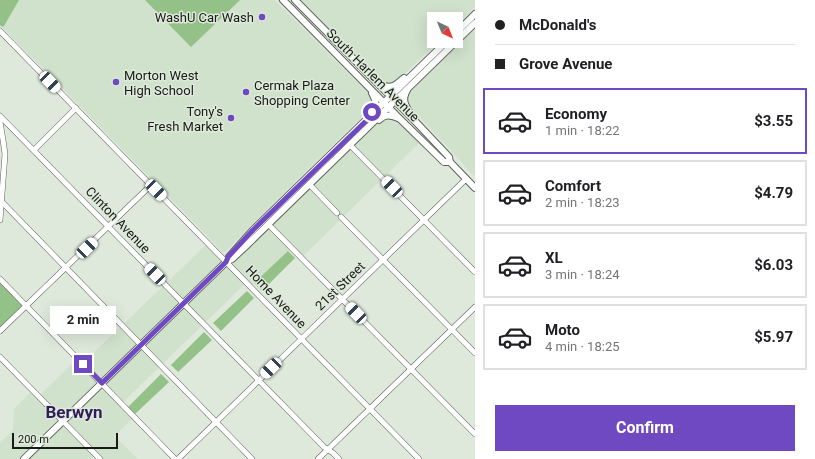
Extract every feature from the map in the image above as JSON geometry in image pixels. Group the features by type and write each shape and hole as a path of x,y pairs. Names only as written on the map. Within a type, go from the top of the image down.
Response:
{"main road":[{"name":"South Harlem Avenue","path":"283,0 444,162 450,162"},
{"name":"South Harlem Avenue","path":"295,0 393,98 449,157 450,162 475,188"},
{"path":"463,26 475,14"},
{"path":"393,98 411,85 475,23"},
{"path":"24,459 226,262 228,257 253,230 368,123 393,98 411,76 440,48"},
{"path":"379,85 390,88 395,86 405,77 411,76"},
{"path":"411,85 404,96 404,99 414,120"},
{"path":"226,262 232,260 350,145 368,123 375,107 376,103 371,89"},
{"path":"368,123 377,122 383,116 387,115 400,118"}],"street":[{"name":"Home Avenue","path":"0,31 418,459"},
{"path":"34,150 76,108"},
{"name":"Clinton Avenue","path":"0,116 324,447 339,459"},
{"path":"0,122 5,154 0,220"},
{"path":"350,145 475,272"},
{"name":"21st Street","path":"176,459 466,179"},
{"path":"309,184 337,212"},
{"path":"0,331 151,185"},
{"path":"1,201 252,459"},
{"path":"341,217 475,353"},
{"path":"268,224 475,434"},
{"path":"0,279 176,459"},
{"path":"318,459 475,307"},
{"path":"0,357 100,459"}],"shaded area":[{"name":"Cermak Plaza Shopping Center","path":"0,0 275,0 371,96 373,106 224,253 0,25"},
{"path":"300,0 475,0 475,7 463,18 463,12 427,12 427,48 432,48 392,85 384,83"},
{"path":"475,28 475,177 407,102 410,92 455,48 463,48 463,40"},
{"path":"388,108 421,141 302,257 270,224"},
{"path":"268,225 291,248 251,286 227,262"},
{"path":"207,244 246,283 121,404 134,417 115,436 138,459 100,459 39,396 73,363 83,363"},
{"path":"32,391 62,421 23,459 0,459 0,443 13,430 14,409"},
{"path":"63,422 95,455 91,459 24,459"}],"green space":[{"path":"0,0 19,0 2,27 0,25"},
{"path":"145,0 240,0 191,47"},
{"path":"288,251 295,258 262,291 254,283"},
{"path":"0,283 22,304 22,306 0,329"},
{"path":"247,291 254,298 221,331 213,323"},
{"path":"204,332 212,340 178,372 171,365"},
{"path":"161,374 169,382 135,414 128,407"}],"place":[{"name":"WashU Car Wash","path":"262,17"},
{"name":"Morton West High School","path":"116,82"},
{"name":"Cermak Plaza Shopping Center","path":"246,92"},
{"name":"Tony's Fresh Market","path":"231,118"}],"district":[{"name":"Berwyn","path":"74,412"}],"route":[{"path":"83,364 102,383 226,262 228,257 253,230 367,120 372,112"}]}
